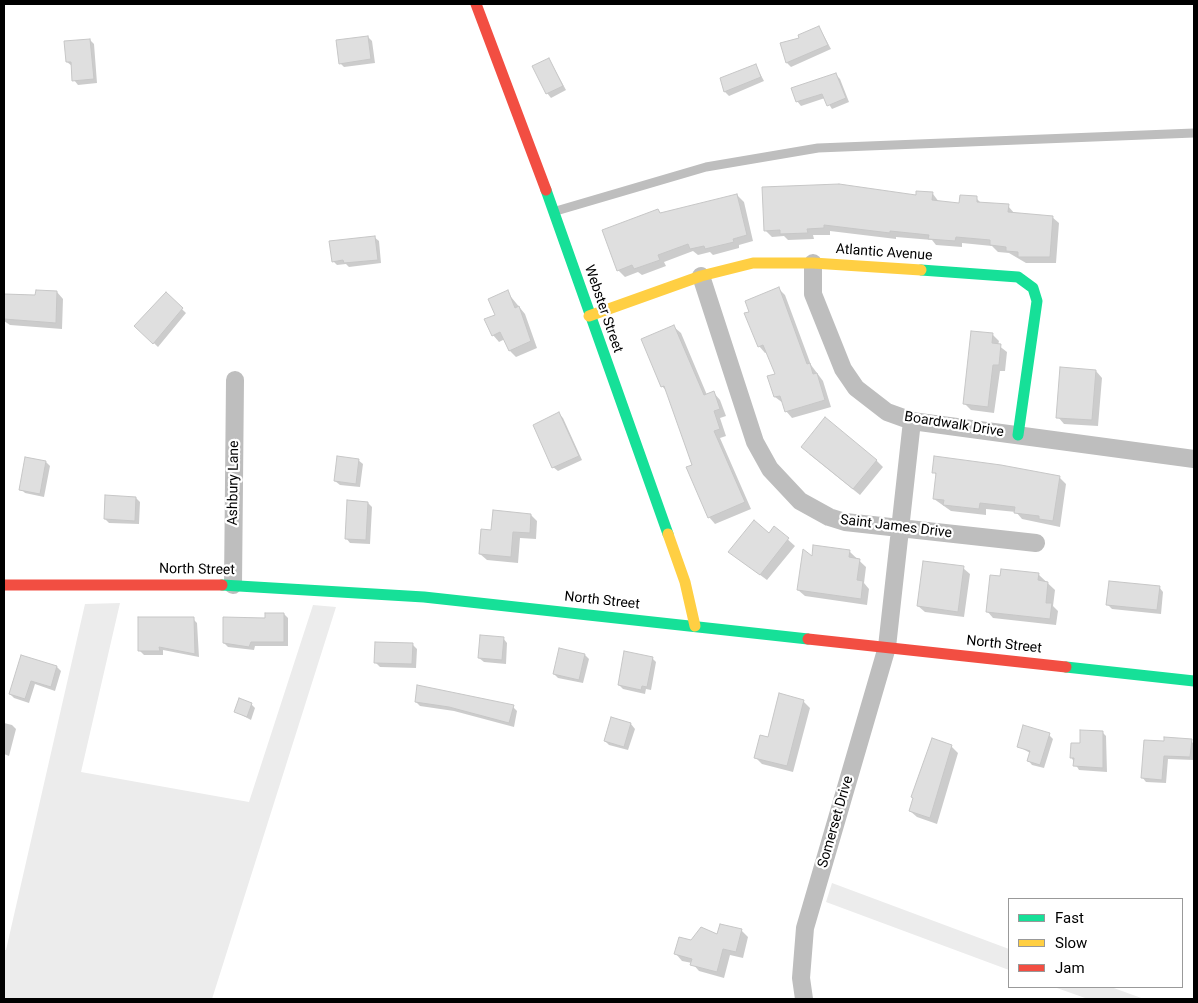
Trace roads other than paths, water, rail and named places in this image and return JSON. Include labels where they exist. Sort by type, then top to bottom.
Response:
[{"type":"street","name":"Webster Street","points":[[476,4],[554,211],[589,316],[684,582],[695,626]]},
{"type":"street","name":"Atlantic Avenue","points":[[589,316],[701,276],[753,263],[813,263],[1013,276],[1029,282],[1034,288],[1037,302],[1018,435]]},
{"type":"street","name":"Boardwalk Drive","points":[[813,263],[813,294],[843,369],[856,388],[887,412],[912,421],[1194,459]]},
{"type":"street","name":"Saint James Drive","points":[[701,276],[755,442],[770,469],[800,501],[829,517],[845,522],[1036,543]]},
{"type":"street","name":"Ashbury Lane","points":[[233,586],[236,380]]},
{"type":"street","name":"Somerset Drive","points":[[804,999],[801,978],[805,928],[887,647],[912,421]]},
{"type":"street","name":"North Street","points":[[4,585],[200,584],[424,597],[1194,681]]},
{"type":"lane","points":[[554,211],[706,167],[818,148],[1194,133]]}]
